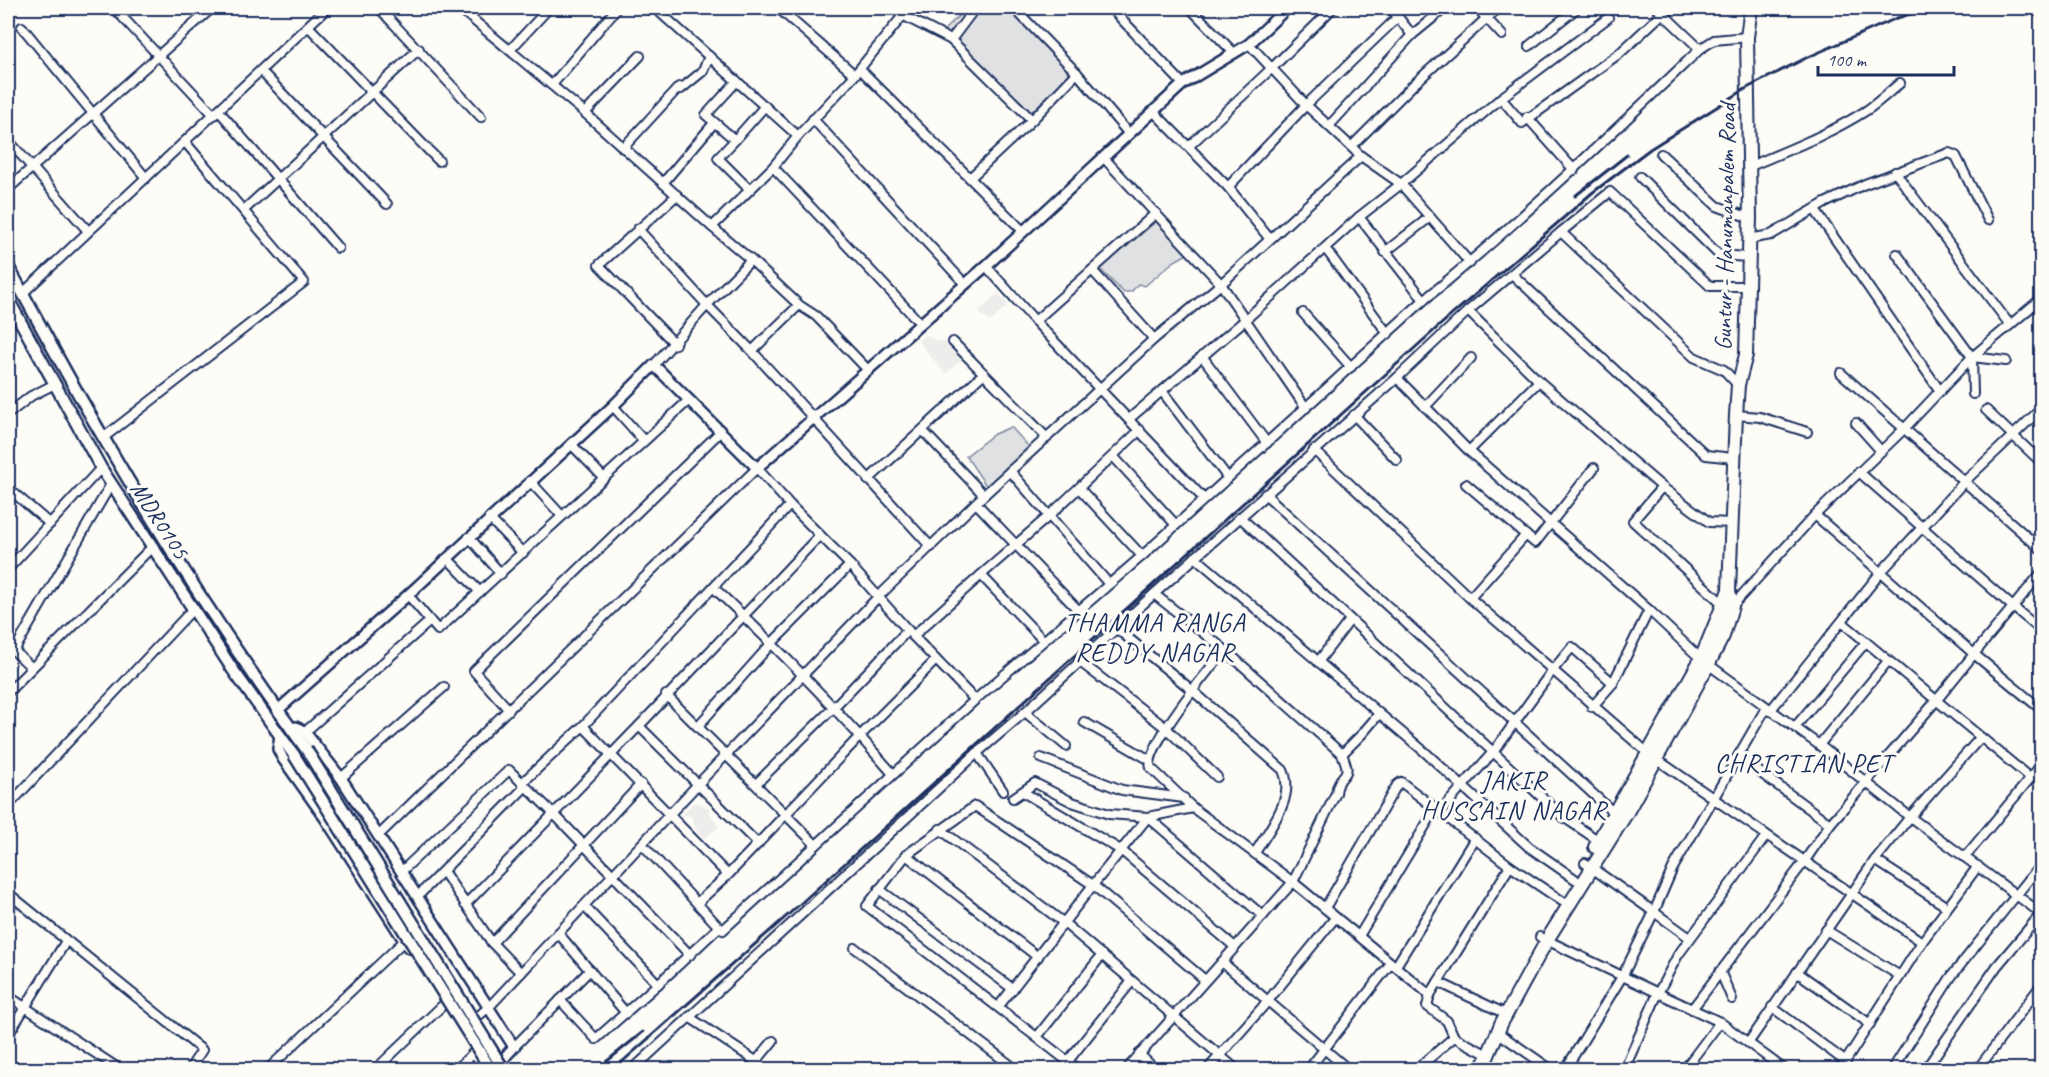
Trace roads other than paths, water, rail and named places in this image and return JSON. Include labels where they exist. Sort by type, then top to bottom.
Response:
[{"type":"main road","name":"Guntur - Hanumanpalem Road","points":[[1544,939],[1653,758],[1705,662],[1711,637],[1727,605],[1738,385],[1746,355],[1749,286],[1747,37],[1751,8]]},
{"type":"main road","name":"MDR0105","points":[[8,266],[104,438],[196,588],[306,749],[504,1070]]},
{"type":"main road","name":"MDR0105","points":[[8,299],[111,484],[249,694],[294,755],[492,1070]]},
{"type":"main road","name":"Guntur - Hanumanpalem Road","points":[[1482,1070],[1501,1021],[1562,901],[1575,879],[1588,865],[1615,814],[1653,758]]},
{"type":"street","points":[[114,8],[278,179],[338,248]]},
{"type":"street","points":[[8,189],[212,8]]},
{"type":"street","points":[[23,293],[327,8]]},
{"type":"street","points":[[379,8],[481,117]]},
{"type":"street","points":[[459,8],[585,113],[752,260],[799,305],[816,315],[868,370]]},
{"type":"street","points":[[470,16],[478,8]]},
{"type":"street","points":[[510,50],[549,8]]},
{"type":"street","points":[[552,85],[617,8]]},
{"type":"street","points":[[655,8],[798,136]]},
{"type":"street","points":[[778,8],[857,72],[1023,231]]},
{"type":"street","points":[[894,8],[902,15],[951,40],[1032,120]]},
{"type":"street","points":[[712,227],[773,166],[857,72],[909,8]]},
{"type":"street","points":[[951,40],[975,8]]},
{"type":"street","points":[[1014,8],[1077,74],[1129,134]]},
{"type":"street","points":[[1111,8],[1183,84]]},
{"type":"street","points":[[1190,8],[1234,53]]},
{"type":"street","points":[[1189,146],[1333,8]]},
{"type":"street","points":[[1391,8],[1412,35]]},
{"type":"street","points":[[1329,126],[1412,35],[1445,8]]},
{"type":"street","points":[[1477,8],[1502,35]]},
{"type":"street","points":[[1352,146],[1413,85],[1497,8]]},
{"type":"street","points":[[1529,46],[1577,8]]},
{"type":"street","points":[[2035,8],[2042,15]]},
{"type":"street","points":[[378,836],[756,468],[986,266],[1183,84],[1250,44],[1283,9]]},
{"type":"street","points":[[1501,98],[1522,123],[1527,117],[1620,53],[1660,10],[1700,49]]},
{"type":"street","points":[[1228,187],[1306,105],[1398,17]]},
{"type":"street","points":[[1129,419],[1245,320],[1359,217],[1501,98],[1608,18]]},
{"type":"street","points":[[308,26],[439,161]]},
{"type":"street","points":[[22,27],[146,177]]},
{"type":"street","points":[[642,844],[723,930],[975,700],[1142,556],[1424,300],[1470,263],[1574,170],[1700,49],[1714,40],[1747,37]]},
{"type":"street","points":[[1250,44],[1306,105],[1361,156],[1401,184],[1470,263]]},
{"type":"street","points":[[244,210],[419,49]]},
{"type":"street","points":[[585,113],[640,56]]},
{"type":"street","points":[[624,148],[680,88],[703,71],[709,56]]},
{"type":"street","points":[[261,71],[387,204]]},
{"type":"street","points":[[970,178],[1077,74]]},
{"type":"street","points":[[735,140],[706,115],[737,81]]},
{"type":"street","points":[[1748,167],[1811,140],[1855,117],[1870,108],[1900,83]]},
{"type":"street","points":[[749,189],[718,158],[765,106]]},
{"type":"street","points":[[1154,112],[1228,187],[1269,238]]},
{"type":"street","points":[[1527,117],[1574,170]]},
{"type":"street","points":[[813,119],[965,284]]},
{"type":"street","points":[[663,183],[714,123]]},
{"type":"street","points":[[8,140],[88,231]]},
{"type":"street","points":[[104,438],[304,282],[185,142]]},
{"type":"street","points":[[1661,154],[1717,207],[1750,218]]},
{"type":"street","points":[[1749,239],[1771,235],[1834,199],[1895,172],[1946,154],[1954,154],[1988,220]]},
{"type":"street","points":[[462,1030],[521,973],[879,596],[984,495],[1154,339],[1221,284],[1361,156]]},
{"type":"street","points":[[1104,158],[1221,284],[1306,408]]},
{"type":"street","points":[[773,166],[921,324]]},
{"type":"street","points":[[1895,172],[2010,325]]},
{"type":"street","points":[[1640,177],[1719,255],[1748,257]]},
{"type":"street","points":[[632,1070],[977,753],[1468,311],[1610,192],[1710,286],[1749,286]]},
{"type":"street","points":[[675,344],[599,265],[676,195]]},
{"type":"street","points":[[1815,210],[1940,390]]},
{"type":"street","points":[[1035,321],[1156,213]]},
{"type":"street","points":[[1359,217],[1424,300]]},
{"type":"street","points":[[1385,252],[1430,217]]},
{"type":"street","points":[[638,229],[930,547]]},
{"type":"street","points":[[1561,232],[1694,357],[1724,370],[1738,385]]},
{"type":"street","points":[[1325,248],[1388,333]]},
{"type":"street","points":[[1897,254],[1972,357],[1973,394]]},
{"type":"street","points":[[278,710],[408,595],[613,406],[675,344],[707,305],[752,260]]},
{"type":"street","points":[[986,266],[1099,390],[1204,499]]},
{"type":"street","points":[[1092,270],[1154,339]]},
{"type":"street","points":[[1513,275],[1706,455],[1733,458]]},
{"type":"street","points":[[1662,488],[1633,522],[1727,605],[1904,429],[1972,357],[2042,298]]},
{"type":"street","points":[[752,351],[799,305]]},
{"type":"street","points":[[1468,311],[1539,381],[1662,488],[1709,522],[1732,523]]},
{"type":"street","points":[[1303,313],[1351,367]]},
{"type":"street","points":[[953,342],[1047,438]]},
{"type":"street","points":[[1202,356],[1267,443]]},
{"type":"street","points":[[1972,357],[2006,361]]},
{"type":"street","points":[[1425,407],[1471,358]]},
{"type":"street","points":[[654,365],[850,565],[910,633],[975,700]]},
{"type":"street","points":[[1841,373],[2042,550]]},
{"type":"street","points":[[868,480],[983,374]]},
{"type":"street","points":[[1396,378],[1469,451],[1705,662],[1795,727],[1910,817],[2041,914],[1997,966],[1925,1070]]},
{"type":"street","points":[[1469,451],[1539,381]]},
{"type":"street","points":[[8,414],[31,396],[55,384]]},
{"type":"street","points":[[1162,391],[1228,478]]},
{"type":"street","points":[[408,595],[438,630],[689,400]]},
{"type":"street","points":[[613,406],[644,441]]},
{"type":"street","points":[[1565,1070],[1623,975],[1666,882],[1768,709],[1881,572],[1964,482],[2042,408]]},
{"type":"street","points":[[1986,410],[2040,460]]},
{"type":"street","points":[[1354,415],[1397,460]]},
{"type":"street","points":[[1736,415],[1760,417],[1807,432]]},
{"type":"street","points":[[1856,423],[1881,451]]},
{"type":"street","points":[[756,784],[910,633],[981,576],[1049,516],[1140,430]]},
{"type":"street","points":[[922,431],[984,495]]},
{"type":"street","points":[[510,710],[474,671],[720,432]]},
{"type":"street","points":[[571,444],[604,478]]},
{"type":"street","points":[[1314,450],[1470,597],[1653,758],[1922,942]]},
{"type":"street","points":[[1113,456],[1176,525]]},
{"type":"street","points":[[8,569],[101,468]]},
{"type":"street","points":[[1466,484],[1535,543],[1594,468]]},
{"type":"street","points":[[1010,471],[1109,584]]},
{"type":"street","points":[[1859,472],[2042,631]]},
{"type":"street","points":[[530,481],[562,516]]},
{"type":"street","points":[[31,667],[11,648],[111,484]]},
{"type":"street","points":[[8,488],[50,524]]},
{"type":"street","points":[[1079,488],[1142,556]]},
{"type":"street","points":[[1265,494],[1615,814]]},
{"type":"street","points":[[976,503],[1078,610]]},
{"type":"street","points":[[417,897],[523,785],[583,726],[790,505]]},
{"type":"street","points":[[1815,515],[1974,654],[2042,710]]},
{"type":"street","points":[[1240,517],[1562,816],[1599,841]]},
{"type":"street","points":[[489,518],[523,553]]},
{"type":"street","points":[[465,905],[639,726],[819,535]]},
{"type":"street","points":[[1470,597],[1526,535]]},
{"type":"street","points":[[469,537],[501,574]]},
{"type":"street","points":[[8,692],[153,546]]},
{"type":"street","points":[[1196,557],[1379,714],[1530,848],[1575,879]]},
{"type":"street","points":[[447,558],[480,592]]},
{"type":"street","points":[[698,726],[771,644],[850,565]]},
{"type":"street","points":[[1692,1009],[1804,862],[1830,824],[1936,701],[2042,572]]},
{"type":"street","points":[[981,576],[1043,640]]},
{"type":"street","points":[[713,587],[802,675],[893,774]]},
{"type":"street","points":[[1126,1070],[1293,882],[1336,793],[1337,783],[1346,775],[1348,769],[1342,754],[1225,650],[1154,594]]},
{"type":"street","points":[[8,806],[194,609]]},
{"type":"street","points":[[1592,706],[1613,683],[1649,610]]},
{"type":"street","points":[[1318,662],[1350,620]]},
{"type":"street","points":[[305,732],[430,621]]},
{"type":"street","points":[[1842,622],[2030,778]]},
{"type":"street","points":[[1116,628],[1193,690],[1283,770],[1287,780],[1286,797],[1255,854]]},
{"type":"street","points":[[1795,727],[1866,642]]},
{"type":"street","points":[[1359,936],[1436,812],[1494,751],[1572,647],[1613,683]]},
{"type":"street","points":[[1225,650],[1166,728],[1150,760],[1151,768],[1188,803],[1293,882],[1430,995]]},
{"type":"street","points":[[697,903],[728,875],[936,660]]},
{"type":"street","points":[[1819,745],[1888,660]]},
{"type":"street","points":[[1079,661],[1166,728],[1217,777]]},
{"type":"street","points":[[341,778],[444,687]]},
{"type":"street","points":[[666,695],[816,844]]},
{"type":"street","points":[[1025,712],[1066,746]]},
{"type":"street","points":[[1342,754],[1379,714]]},
{"type":"street","points":[[1084,722],[1150,760]]},
{"type":"street","points":[[583,726],[728,875]]},
{"type":"street","points":[[639,726],[758,844]]},
{"type":"street","points":[[291,729],[296,727],[305,732],[341,778],[514,1047]]},
{"type":"street","points":[[279,735],[278,748],[283,759],[325,818],[445,1003],[484,1070]]},
{"type":"street","points":[[1749,1042],[1875,860],[1980,738]]},
{"type":"street","points":[[977,753],[1003,791]]},
{"type":"street","points":[[1739,757],[1830,824]]},
{"type":"street","points":[[1041,758],[1122,790],[1188,803]]},
{"type":"street","points":[[1965,857],[2042,764]]},
{"type":"street","points":[[402,872],[509,770],[554,813],[690,955]]},
{"type":"street","points":[[1324,908],[1400,782],[1436,812],[1562,901]]},
{"type":"street","points":[[1013,798],[1035,783],[1072,802],[1108,814],[1148,817],[1188,803]]},
{"type":"street","points":[[492,943],[641,784]]},
{"type":"street","points":[[1023,792],[1122,851],[1235,947]]},
{"type":"street","points":[[1079,1070],[867,906],[906,855],[940,829],[975,806],[1093,885],[1205,980]]},
{"type":"street","points":[[999,1006],[1148,817]]},
{"type":"street","points":[[1148,817],[1263,916]]},
{"type":"street","points":[[940,829],[1064,923],[1237,1070]]},
{"type":"street","points":[[1623,1070],[1671,966],[1766,836]]},
{"type":"street","points":[[1308,1070],[1394,965],[1475,838]]},
{"type":"street","points":[[906,855],[1038,957]]},
{"type":"street","points":[[1875,860],[1947,907]]},
{"type":"street","points":[[1892,1070],[1952,977],[2015,894],[2042,863]]},
{"type":"street","points":[[1588,865],[1690,938]]},
{"type":"street","points":[[1488,1055],[1454,1036],[1447,1021],[1427,1006],[1430,995],[1510,866]]},
{"type":"street","points":[[1840,1070],[1922,942],[1978,866]]},
{"type":"street","points":[[443,872],[492,943],[521,973]]},
{"type":"street","points":[[879,889],[1013,989]]},
{"type":"street","points":[[8,893],[202,1050],[189,1070]]},
{"type":"street","points":[[584,906],[658,984]]},
{"type":"street","points":[[1207,1070],[1267,1002],[1335,918]]},
{"type":"street","points":[[560,1000],[596,1039],[719,927]]},
{"type":"street","points":[[1826,930],[1900,976]]},
{"type":"street","points":[[558,933],[626,1013]]},
{"type":"street","points":[[1544,939],[1720,1022],[1781,1068]]},
{"type":"street","points":[[8,1035],[66,940]]},
{"type":"street","points":[[267,1070],[404,941]]},
{"type":"street","points":[[855,948],[1017,1070]]},
{"type":"street","points":[[1037,1037],[1101,955]]},
{"type":"street","points":[[1222,962],[1349,1070]]},
{"type":"street","points":[[492,1070],[590,970]]},
{"type":"street","points":[[1720,971],[1732,999]]},
{"type":"street","points":[[1797,972],[1870,1024]]},
{"type":"street","points":[[1068,1061],[1132,981]]},
{"type":"street","points":[[1438,982],[1501,1021],[1552,1070]]},
{"type":"street","points":[[1977,1070],[2042,984]]},
{"type":"street","points":[[8,996],[121,1070]]},
{"type":"street","points":[[375,1070],[445,1003]]},
{"type":"street","points":[[1772,1007],[1846,1062]]},
{"type":"street","points":[[689,1017],[756,1061]]},
{"type":"street","points":[[1684,1070],[1720,1022]]},
{"type":"street","points":[[1416,1070],[1454,1036]]},
{"type":"street","points":[[749,1070],[773,1041]]},
{"type":"street","points":[[456,1070],[474,1052]]},
{"type":"street","points":[[1139,1054],[1156,1070]]},
{"type":"street","points":[[1423,1063],[1432,1070]]},
{"type":"railway","points":[[613,1070],[789,914],[1439,326],[1592,193],[1650,149],[1747,88],[1806,58],[1897,18],[1930,8]]},
{"type":"railway","points":[[1575,196],[1627,155]]},
{"type":"railway","points":[[596,1070],[643,1032]]},
{"type":"district","name":"THAMMA RANGA REDDY NAGAR","points":[[1155,637]]},
{"type":"district","name":"CHRISTIAN PET","points":[[1804,763]]},
{"type":"district","name":"JAKIR HUSSAIN NAGAR","points":[[1514,795]]}]
